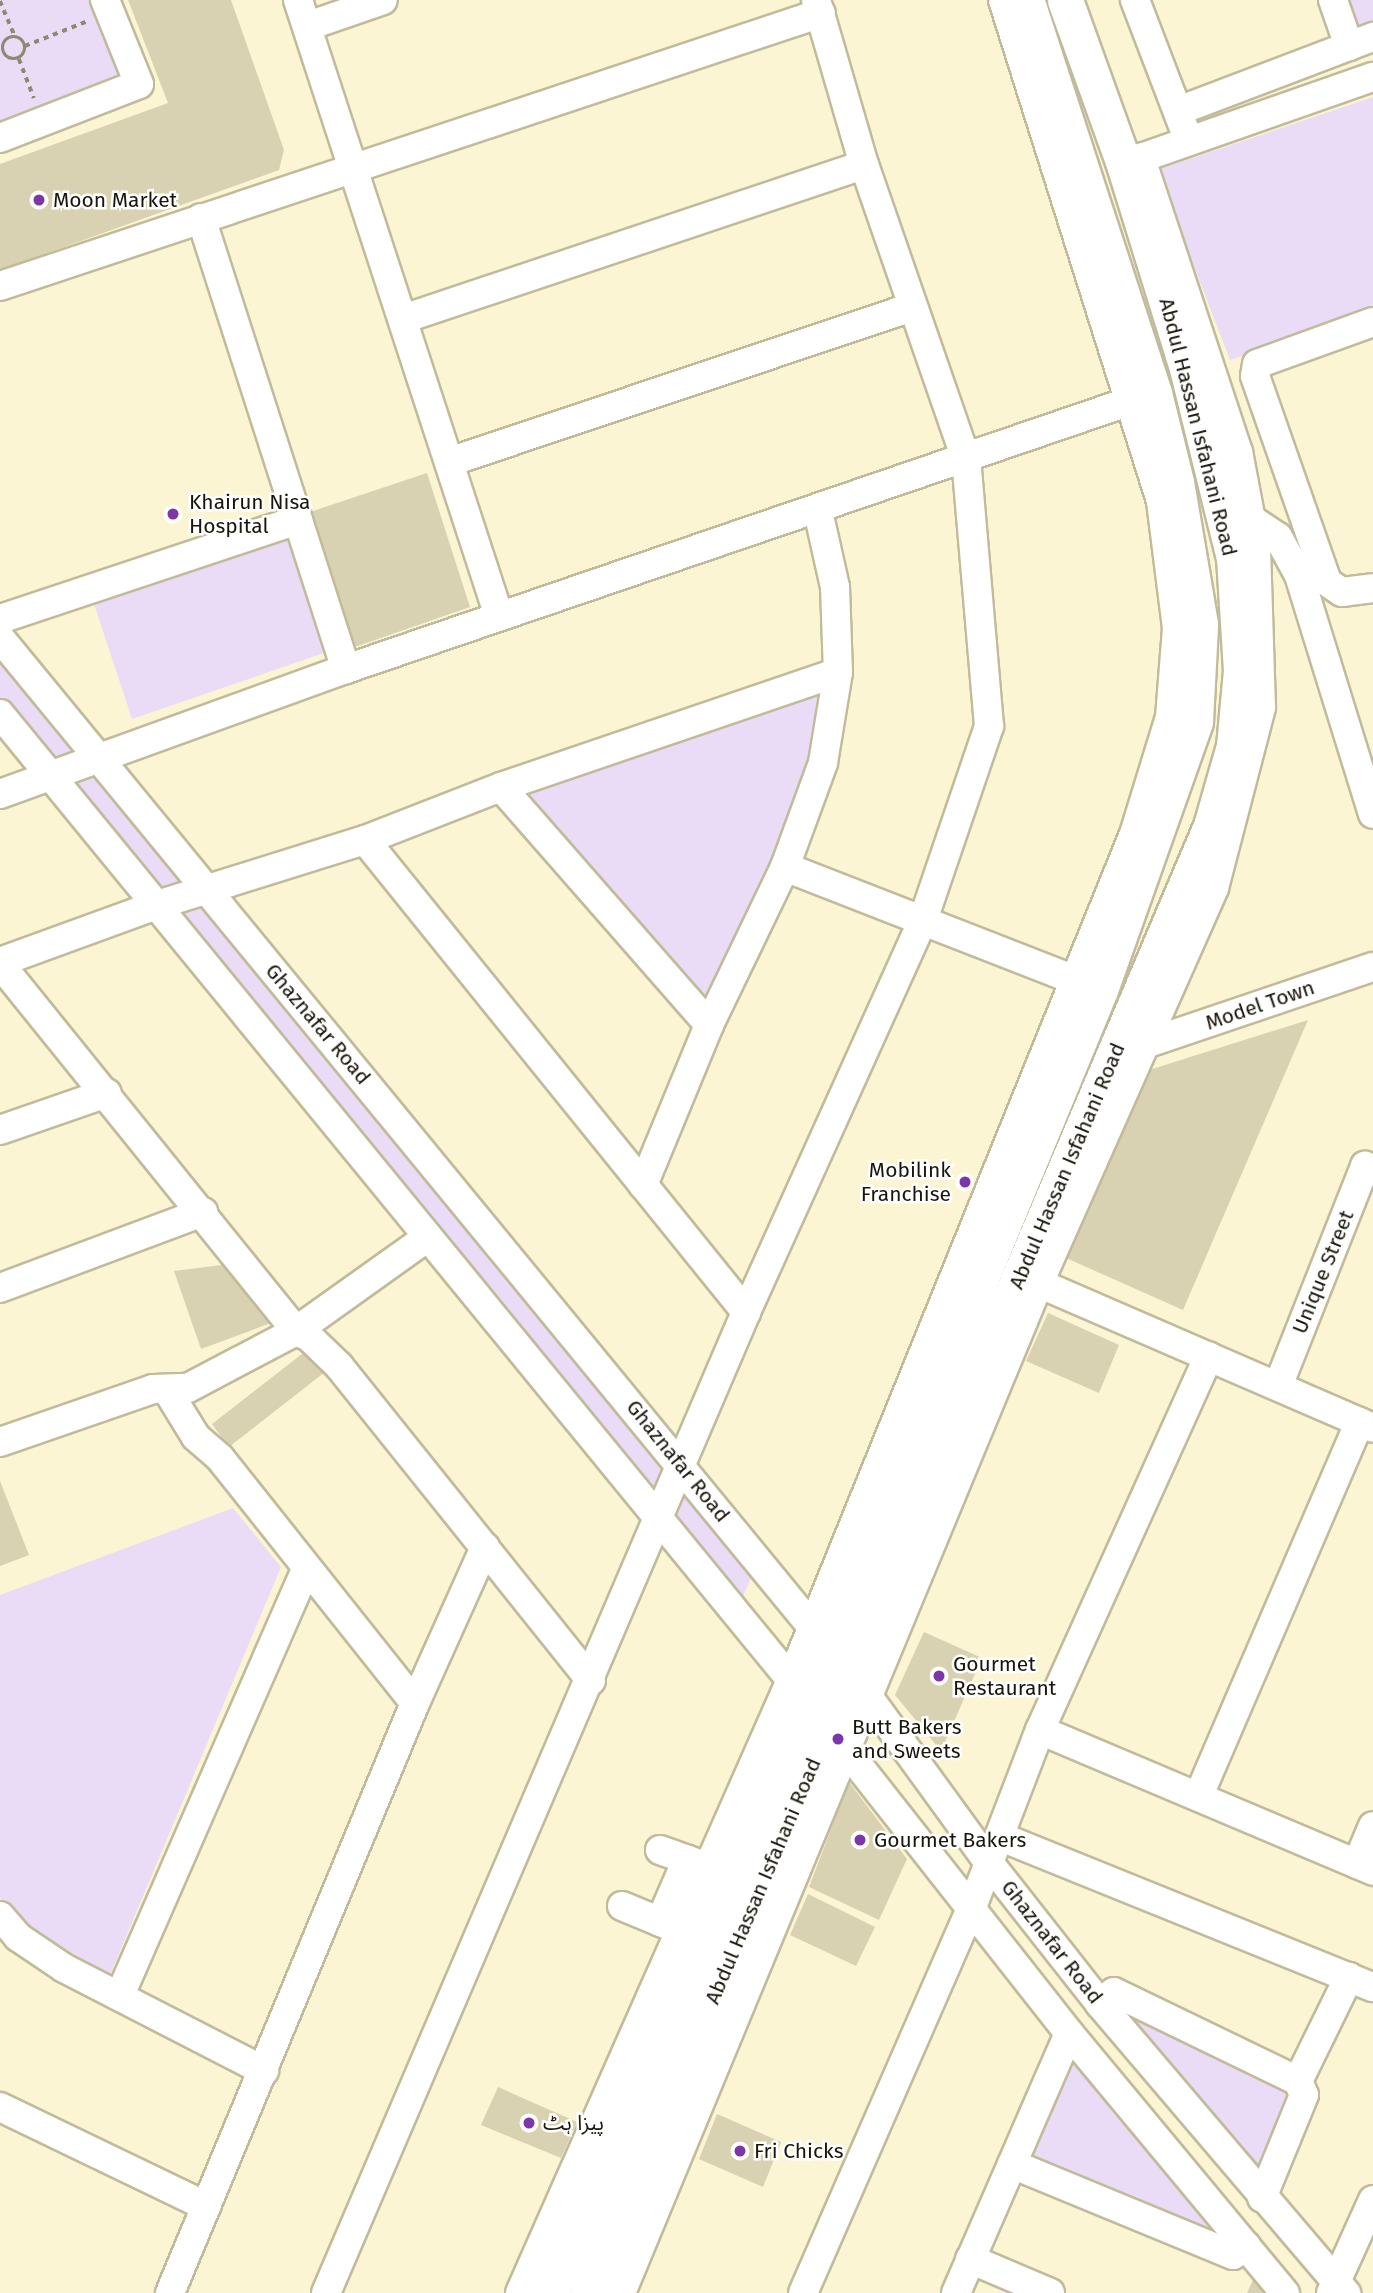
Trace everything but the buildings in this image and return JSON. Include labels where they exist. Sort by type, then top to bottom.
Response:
[{"type":"main road","name":"Abdul Hassan Isfahani Road","points":[[551,2293],[681,1931],[709,1867],[799,1690],[1195,721],[1200,624],[1176,482],[1143,396],[1026,0]]},
{"type":"main road","name":"Abdul Hassan Isfahani Road","points":[[588,2293],[837,1738],[1029,1279],[1210,827],[1234,746],[1241,671],[1234,558],[1132,161],[1065,0]]},
{"type":"street","points":[[383,0],[303,13],[499,617]]},
{"type":"street","points":[[0,794],[346,669],[818,511],[1143,396],[1003,0]]},
{"type":"street","points":[[1135,0],[1189,140]]},
{"type":"street","points":[[1178,111],[1361,42],[1333,0]]},
{"type":"street","points":[[0,286],[818,7],[864,165],[966,459],[989,726],[923,920],[747,1312],[683,1467],[326,2293]]},
{"type":"street","points":[[0,138],[139,84],[102,8]]},
{"type":"street","points":[[1199,1795],[1367,1425],[1029,1279],[1148,1043],[1214,888],[1261,707],[1256,547],[1238,452],[1132,161],[1373,77]]},
{"type":"street","points":[[403,319],[864,165]]},
{"type":"street","points":[[201,218],[346,669]]},
{"type":"street","points":[[449,462],[913,307]]},
{"type":"street","points":[[1373,322],[1257,365],[1255,376],[1327,582],[1342,592],[1373,588]]},
{"type":"street","points":[[643,1185],[709,1025],[785,867],[823,763],[838,672],[835,587],[818,511]]},
{"type":"street","points":[[1251,519],[1278,537],[1299,575],[1373,814]]},
{"type":"street","points":[[0,619],[298,520]]},
{"type":"street","points":[[1278,537],[1306,520]]},
{"type":"street","name":"Ghaznafar Road","points":[[0,638],[821,1637],[859,1684],[990,1864],[1100,2004],[1338,2289]]},
{"type":"street","points":[[591,1680],[339,1366],[296,1331],[203,1212],[0,963],[157,905],[365,840],[501,786],[838,672]]},
{"type":"street","name":"Ghaznafar Road","points":[[0,714],[799,1690],[1069,2033],[1285,2293]]},
{"type":"street","points":[[501,786],[709,1025]]},
{"type":"street","points":[[365,840],[747,1312]]},
{"type":"street","points":[[785,867],[1087,985]]},
{"type":"street","name":"Model Town","points":[[1148,1043],[1373,967]]},
{"type":"street","points":[[0,1130],[107,1093]]},
{"type":"street","name":"Unique Street","points":[[1278,1386],[1365,1166],[1373,1169]]},
{"type":"street","points":[[0,1288],[203,1212]]},
{"type":"street","points":[[0,1442],[153,1390],[188,1388],[296,1331],[428,1237]]},
{"type":"street","points":[[803,2293],[972,1907],[1040,1730],[1209,1356]]},
{"type":"street","points":[[167,1390],[196,1437],[220,1458],[415,1703]]},
{"type":"street","points":[[170,2293],[415,1703],[485,1547]]},
{"type":"street","points":[[120,1995],[306,1569]]},
{"type":"street","points":[[1040,1730],[1365,1867],[1373,1826]]},
{"type":"street","points":[[621,2293],[837,1738]]},
{"type":"street","points":[[1001,1837],[1361,1982],[1298,2081]]},
{"type":"street","points":[[520,2293],[709,1867],[660,1850]]},
{"type":"street","points":[[622,1906],[681,1931]]},
{"type":"street","points":[[0,1916],[18,1937],[64,1968],[264,2071]]},
{"type":"street","points":[[1100,2004],[1114,1992],[1298,2081],[1304,2095],[1262,2199]]},
{"type":"street","points":[[956,2293],[1069,2033]]},
{"type":"street","points":[[0,2107],[206,2206]]},
{"type":"street","points":[[1012,2164],[1233,2255],[1246,2246]]},
{"type":"street","points":[[1338,2289],[1373,2200]]},
{"type":"street","points":[[971,2259],[1050,2293]]},
{"type":"path","points":[[0,1],[15,37],[25,46]]},
{"type":"path","points":[[35,103],[19,59],[25,46],[102,8]]},
{"type":"path","points":[[15,37],[5,42],[2,53],[19,59]]},
{"type":"shaded area","points":[[0,0],[93,0],[126,81],[0,128]]},
{"type":"shaded area","points":[[1333,0],[1373,0],[1373,37],[1349,46]]},
{"type":"shaded area","points":[[1373,97],[1373,313],[1230,360],[1157,170]]},
{"type":"shaded area","points":[[287,534],[327,652],[132,719],[92,598]]},
{"type":"shaded area","points":[[0,644],[759,1561],[735,1613],[0,712]]},
{"type":"shaded area","points":[[838,672],[823,763],[709,1025],[501,787]]},
{"type":"shaded area","points":[[233,1508],[281,1567],[110,1975],[22,1924],[0,1898],[0,1595]]},
{"type":"shaded area","points":[[1114,1996],[1299,2092],[1266,2177]]},
{"type":"shaded area","points":[[1074,2055],[1218,2223],[1222,2244],[1022,2164]]},
{"type":"place","name":"Moon Market","points":[[39,200]]},
{"type":"place","name":"Khairun Nisa Hospital","points":[[173,514]]},
{"type":"place","name":"Mobilink Franchise","points":[[965,1182]]},
{"type":"place","name":"Gourmet Restaurant","points":[[939,1676]]},
{"type":"place","name":"Butt Bakers and Sweets","points":[[838,1739]]},
{"type":"place","name":"Gourmet Bakers","points":[[860,1840]]},
{"type":"place","name":"پیزا ہٹ","points":[[529,2123]]},
{"type":"place","name":"Fri Chicks","points":[[740,2151]]}]
